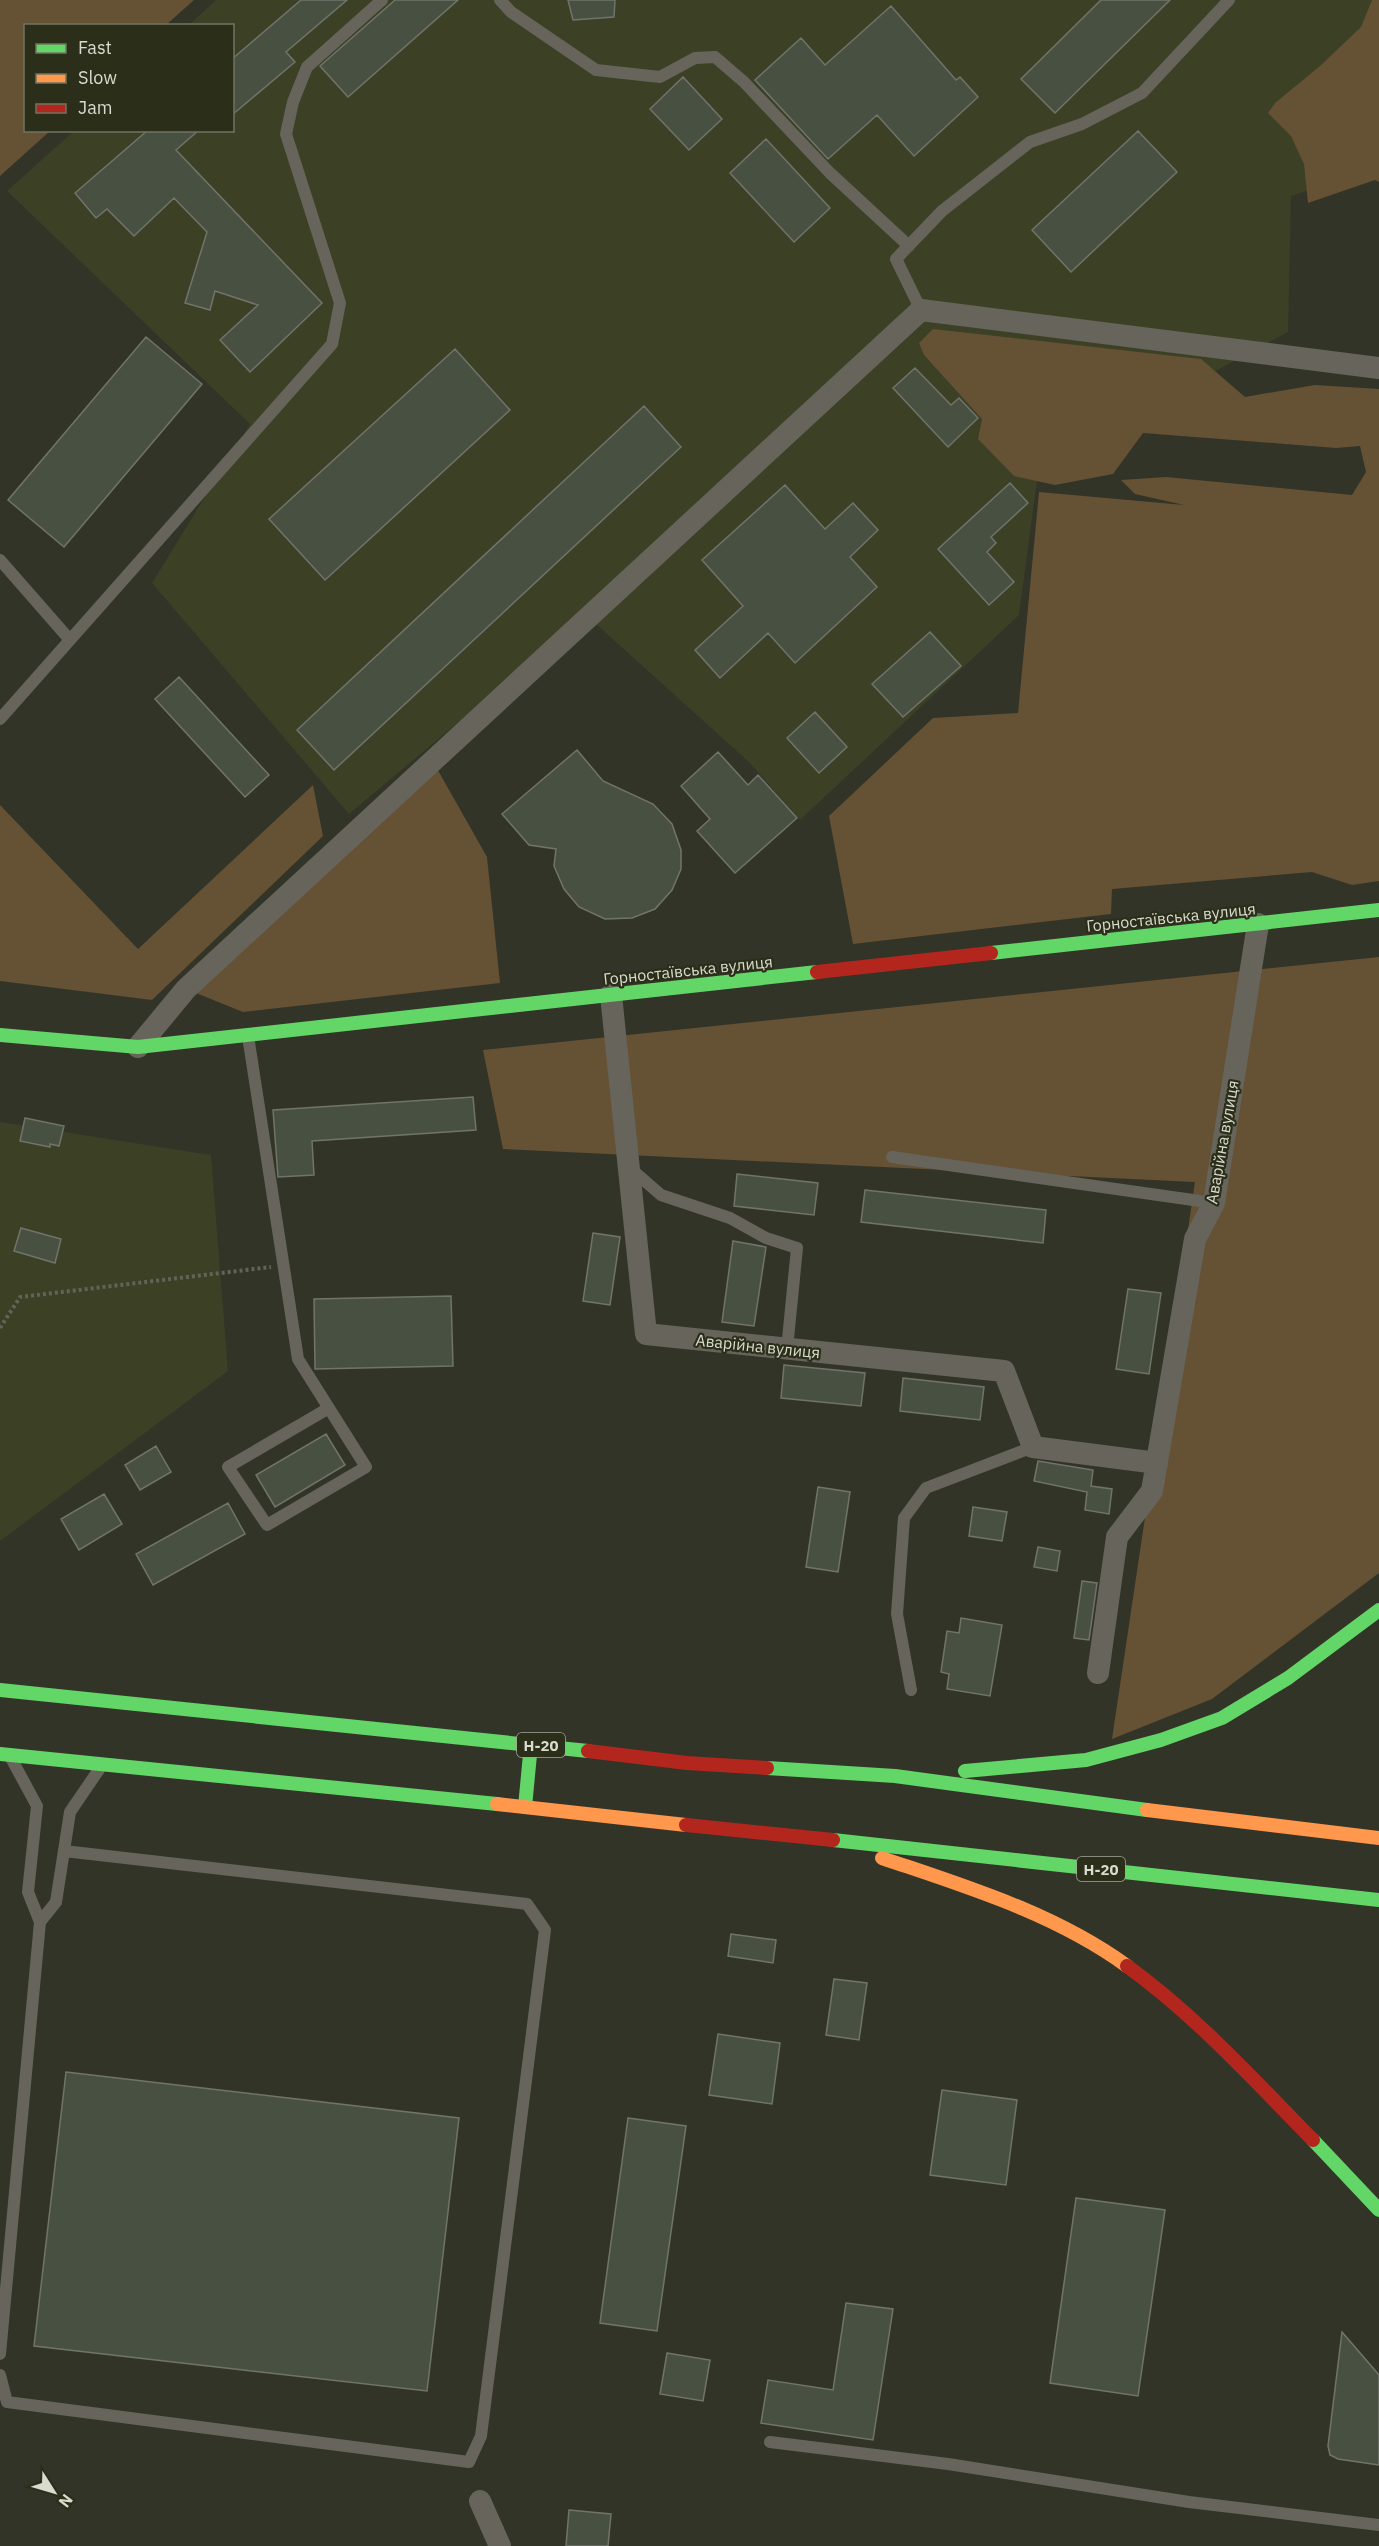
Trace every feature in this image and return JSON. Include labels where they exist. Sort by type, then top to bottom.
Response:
[{"type":"main road","name":"Горностаївська вулиця","points":[[0,1035],[138,1047],[1379,910]]},
{"type":"main road","points":[[895,1776],[1086,1760],[1161,1740],[1222,1718],[1288,1678],[1379,1610]]},
{"type":"main road","name":"Н-20","points":[[0,1690],[687,1762],[895,1776],[1276,1827],[1379,1838]]},
{"type":"main road","points":[[525,1807],[531,1744]]},
{"type":"main road","name":"Н-20","points":[[5,1754],[525,1807],[1379,1900]]},
{"type":"main road","points":[[824,1839],[968,1888],[1035,1914],[1092,1944],[1139,1975],[1202,2026],[1379,2210]]},
{"type":"street","points":[[138,1047],[194,981],[921,310],[1379,368]]},
{"type":"street","name":"Аварійна вулиця","points":[[1098,1673],[1118,1537],[1152,1491],[1195,1239],[1214,1203],[1258,924]]},
{"type":"street","name":"Аварійна вулиця","points":[[611,995],[646,1334],[1004,1371],[1033,1447]]},
{"type":"street","points":[[1033,1447],[1157,1463]]},
{"type":"street","points":[[480,2501],[500,2546]]},
{"type":"lane","points":[[0,719],[332,344],[340,303],[286,134],[293,102],[307,67],[382,0]]},
{"type":"lane","points":[[500,0],[511,12],[596,70],[660,77],[694,58],[715,57],[744,82],[830,173],[909,246]]},
{"type":"lane","points":[[921,310],[896,259],[942,211],[1030,142],[1082,124],[1142,93],[1229,0]]},
{"type":"lane","points":[[0,560],[70,640]]},
{"type":"lane","points":[[248,1035],[298,1359],[329,1408],[366,1467],[267,1525],[228,1467],[329,1408]]},
{"type":"lane","points":[[892,1157],[1214,1203]]},
{"type":"lane","points":[[629,1167],[661,1195],[730,1218],[766,1238],[796,1248],[787,1349]]},
{"type":"lane","points":[[911,1690],[897,1614],[903,1518],[926,1488],[1033,1447]]},
{"type":"lane","points":[[0,2354],[40,1922],[28,1892],[38,1806],[5,1754]]},
{"type":"lane","points":[[40,1922],[56,1902],[70,1812],[103,1764]]},
{"type":"lane","points":[[0,2375],[7,2402],[469,2462],[481,2436],[545,1930],[528,1904],[64,1851]]},
{"type":"lane","points":[[770,2442],[948,2464],[1189,2502],[1379,2525]]},
{"type":"path","points":[[0,1328],[21,1297],[283,1266]]},
{"type":"shaded area","points":[[0,0],[194,0],[167,24],[24,24],[24,132],[49,132],[0,176]]},
{"type":"shaded area","points":[[216,0],[1379,0],[1379,167],[1291,196],[1288,332],[1039,466],[1019,615],[800,820],[750,763],[586,615],[349,814],[152,583],[250,424],[7,191],[73,132],[234,132],[234,24],[190,24]]},
{"type":"shaded area","points":[[1372,0],[1379,0],[1379,182],[1375,180],[1308,203],[1304,164],[1291,136],[1268,113],[1275,103],[1320,66],[1361,27]]},
{"type":"shaded area","points":[[933,329],[1201,359],[1245,397],[1315,385],[1379,389],[1379,881],[1352,885],[1312,872],[1112,889],[1111,914],[853,944],[829,816],[933,718],[1018,713],[1039,492],[1184,505],[1135,494],[1121,480],[1166,477],[1352,495],[1366,472],[1360,446],[1336,448],[1143,433],[1113,474],[1055,485],[1014,476],[978,439],[982,419],[924,355],[919,343]]},
{"type":"shaded area","points":[[431,758],[487,857],[500,983],[243,1012],[186,989]]},
{"type":"shaded area","points":[[313,785],[323,836],[152,1000],[0,981],[0,805],[138,949]]},
{"type":"shaded area","points":[[1379,957],[1379,1573],[1212,1699],[1112,1739],[1195,1182],[503,1149],[483,1050]]},
{"type":"shaded area","points":[[0,1122],[211,1155],[228,1371],[0,1541]]},
{"type":"building","points":[[301,0],[347,0],[286,52],[295,62],[234,113],[234,57]]},
{"type":"building","points":[[395,0],[458,0],[348,97],[320,66]]},
{"type":"building","points":[[568,0],[615,0],[614,17],[573,20]]},
{"type":"building","points":[[1101,0],[1170,0],[1055,113],[1021,79]]},
{"type":"building","points":[[891,6],[956,80],[960,77],[978,97],[914,156],[877,115],[828,159],[755,80],[801,38],[825,65]]},
{"type":"building","points":[[683,77],[722,119],[689,150],[650,109]]},
{"type":"building","points":[[1138,131],[1177,172],[1071,272],[1032,230]]},
{"type":"building","points":[[146,132],[197,132],[176,150],[322,303],[250,372],[220,340],[258,305],[215,291],[210,310],[185,303],[207,232],[174,198],[134,236],[107,209],[96,218],[75,193]]},
{"type":"building","points":[[766,139],[830,208],[794,242],[730,173]]},
{"type":"building","points":[[146,337],[202,384],[64,547],[8,500]]},
{"type":"building","points":[[455,349],[510,410],[325,580],[269,519]]},
{"type":"building","points":[[915,368],[951,405],[959,398],[978,418],[948,447],[893,388]]},
{"type":"building","points":[[644,406],[681,447],[334,770],[297,730]]},
{"type":"building","points":[[1010,483],[1028,503],[991,537],[996,543],[987,552],[1014,582],[989,605],[938,549]]},
{"type":"building","points":[[785,485],[825,529],[853,503],[878,530],[850,557],[877,587],[795,663],[768,633],[720,678],[695,650],[743,606],[702,560]]},
{"type":"building","points":[[930,632],[961,666],[903,717],[872,684]]},
{"type":"building","points":[[179,677],[269,775],[245,797],[155,699]]},
{"type":"building","points":[[815,712],[847,747],[819,773],[787,738]]},
{"type":"building","points":[[577,750],[603,781],[653,804],[672,824],[681,850],[681,869],[672,890],[655,909],[632,918],[605,919],[579,907],[564,889],[554,866],[556,849],[529,845],[502,814]]},
{"type":"building","points":[[718,752],[748,785],[758,775],[797,818],[735,873],[697,831],[710,819],[681,786]]},
{"type":"building","points":[[473,1097],[476,1130],[312,1141],[314,1175],[278,1177],[273,1110]]},
{"type":"building","points":[[25,1118],[64,1126],[59,1146],[50,1144],[50,1147],[20,1141]]},
{"type":"building","points":[[737,1174],[818,1183],[814,1215],[734,1206]]},
{"type":"building","points":[[865,1190],[1046,1210],[1043,1243],[861,1222]]},
{"type":"building","points":[[21,1228],[61,1239],[55,1263],[14,1251]]},
{"type":"building","points":[[593,1233],[620,1237],[610,1305],[583,1301]]},
{"type":"building","points":[[733,1241],[766,1247],[754,1326],[722,1322]]},
{"type":"building","points":[[1128,1289],[1161,1293],[1149,1374],[1116,1369]]},
{"type":"building","points":[[451,1296],[453,1366],[315,1369],[314,1299]]},
{"type":"building","points":[[784,1365],[865,1373],[861,1406],[781,1398]]},
{"type":"building","points":[[903,1378],[984,1387],[980,1420],[900,1411]]},
{"type":"building","points":[[326,1434],[345,1465],[275,1507],[256,1475]]},
{"type":"building","points":[[156,1446],[171,1472],[140,1490],[125,1465]]},
{"type":"building","points":[[1038,1461],[1093,1470],[1091,1486],[1112,1489],[1109,1514],[1085,1510],[1087,1492],[1034,1481]]},
{"type":"building","points":[[818,1487],[850,1492],[838,1572],[806,1567]]},
{"type":"building","points":[[104,1494],[122,1524],[79,1550],[61,1519]]},
{"type":"building","points":[[228,1503],[245,1534],[153,1585],[136,1554]]},
{"type":"building","points":[[973,1507],[1007,1512],[1002,1541],[969,1536]]},
{"type":"building","points":[[1038,1547],[1060,1551],[1057,1571],[1034,1567]]},
{"type":"building","points":[[1082,1581],[1097,1583],[1089,1640],[1074,1638]]},
{"type":"building","points":[[961,1618],[1002,1625],[990,1696],[947,1689],[949,1674],[941,1672],[947,1631],[959,1633]]},
{"type":"building","points":[[731,1934],[776,1940],[773,1963],[728,1956]]},
{"type":"building","points":[[834,1979],[867,1983],[859,2040],[826,2035]]},
{"type":"building","points":[[718,2034],[780,2043],[772,2104],[709,2095]]},
{"type":"building","points":[[66,2072],[459,2118],[427,2391],[34,2346]]},
{"type":"building","points":[[942,2090],[1017,2100],[1006,2185],[930,2175]]},
{"type":"building","points":[[628,2118],[686,2126],[657,2331],[600,2323]]},
{"type":"building","points":[[1076,2198],[1165,2210],[1138,2396],[1050,2383]]},
{"type":"building","points":[[846,2303],[893,2309],[873,2440],[761,2423],[768,2380],[833,2390]]},
{"type":"building","points":[[1342,2332],[1379,2375],[1379,2465],[1338,2459],[1330,2455],[1328,2446]]},
{"type":"building","points":[[667,2353],[710,2360],[703,2401],[660,2394]]},
{"type":"building","points":[[569,2510],[611,2514],[608,2546],[566,2546]]},
{"type":"traffic: fast","points":[[991,953],[1379,910]]},
{"type":"traffic: fast","points":[[0,1035],[138,1047],[817,972]]},
{"type":"traffic: fast","points":[[965,1771],[1086,1760],[1161,1740],[1222,1718],[1288,1678],[1379,1610]]},
{"type":"traffic: fast","points":[[0,1690],[588,1751]]},
{"type":"traffic: fast","points":[[525,1807],[531,1744]]},
{"type":"traffic: fast","points":[[0,1754],[497,1804]]},
{"type":"traffic: fast","points":[[767,1768],[895,1776],[1147,1810]]},
{"type":"traffic: fast","points":[[833,1840],[1379,1900]]},
{"type":"traffic: fast","points":[[1313,2140],[1379,2210]]},
{"type":"traffic: slow","points":[[497,1804],[686,1825]]},
{"type":"traffic: slow","points":[[1147,1810],[1379,1838]]},
{"type":"traffic: slow","points":[[882,1858],[978,1891],[1040,1916],[1099,1947],[1127,1966]]},
{"type":"traffic: jam","points":[[817,972],[991,953]]},
{"type":"traffic: jam","points":[[588,1751],[687,1763],[767,1768]]},
{"type":"traffic: jam","points":[[686,1825],[833,1840]]},
{"type":"traffic: jam","points":[[1127,1966],[1200,2027],[1313,2140]]}]
